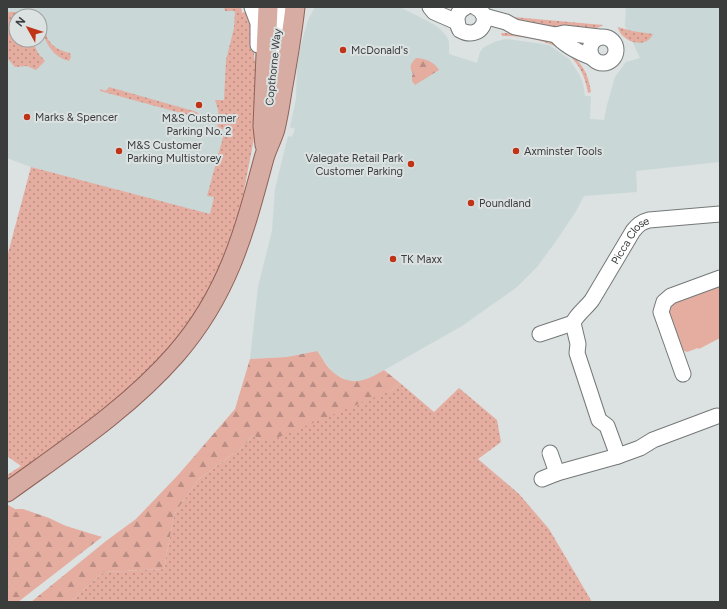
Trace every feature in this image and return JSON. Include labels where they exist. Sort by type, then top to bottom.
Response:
[{"type":"main road","points":[[266,152],[263,126],[268,7]]},
{"type":"main road","points":[[7,492],[95,428],[123,405],[176,355],[208,312],[238,248],[250,214],[266,152],[275,130],[293,28],[295,7]]},
{"type":"street","points":[[252,7],[258,23],[257,55],[264,81]]},
{"type":"street","name":"Copthorne Way","points":[[263,126],[270,107],[276,60],[279,7]]},
{"type":"street","name":"Copthorne Way","points":[[293,28],[305,7]]},
{"type":"street","points":[[430,7],[434,12],[461,14]]},
{"type":"street","points":[[445,7],[461,14]]},
{"type":"street","points":[[461,14],[460,30],[469,34],[474,33],[480,17],[506,22],[515,27],[556,35],[564,33],[607,37],[614,42],[616,47],[616,55],[610,62],[603,64],[594,61],[591,57],[589,52],[590,48],[594,40],[599,37]]},
{"type":"street","points":[[556,35],[567,45],[591,57]]},
{"type":"street","name":"Picca Close","points":[[573,323],[592,300],[632,231],[638,224],[649,220],[720,214]]},
{"type":"street","points":[[683,374],[661,312],[664,302],[671,296],[720,278]]},
{"type":"street","points":[[540,334],[573,323],[578,344],[577,353],[599,420],[607,426],[618,456]]},
{"type":"street","points":[[542,479],[640,448],[653,440],[716,414]]},
{"type":"street","points":[[550,453],[557,473]]},
{"type":"shaded area","points":[[7,7],[238,7],[227,219],[31,167],[7,158]]},
{"type":"shaded area","points":[[315,7],[400,7],[435,25],[441,30],[449,42],[449,54],[477,63],[480,52],[484,47],[497,41],[506,39],[549,45],[569,59],[579,74],[583,83],[585,96],[591,96],[590,119],[604,120],[615,77],[626,62],[640,58],[625,26],[626,7],[720,7],[720,162],[636,171],[637,192],[584,196],[575,213],[554,244],[537,267],[517,287],[462,326],[372,377],[360,382],[349,381],[333,373],[317,351],[287,357],[250,359],[258,287],[272,231],[275,189],[288,136],[292,137],[295,129],[290,127],[296,99],[297,66],[300,48],[308,20]]},
{"type":"green space","points":[[224,7],[241,7],[242,13],[250,9],[255,30],[254,56],[259,86],[255,133],[242,201],[226,257],[204,298],[176,340],[149,370],[120,396],[7,484],[7,475],[21,466],[7,456],[7,257],[31,167],[210,214],[214,197],[207,196],[225,130],[217,128],[219,114],[215,100],[224,100],[226,60],[234,28],[235,11],[225,11]]},
{"type":"green space","points":[[8,12],[8,48],[36,48],[45,61],[36,70],[27,66],[15,67],[7,58]]},
{"type":"green space","points":[[513,17],[603,25],[586,30],[561,29],[516,22]]},
{"type":"green space","points":[[618,27],[653,34],[650,39],[645,42],[634,42],[624,37],[620,33]]},
{"type":"green space","points":[[501,33],[526,35],[551,40],[573,56],[582,66],[588,77],[591,92],[588,93],[582,71],[570,56],[562,50],[543,42],[513,36],[502,36]]},
{"type":"green space","points":[[48,38],[50,43],[59,49],[70,53],[71,57],[69,61],[63,59],[52,51],[48,45]]},
{"type":"green space","points":[[416,58],[429,61],[439,70],[415,85],[412,81],[413,74],[411,64]]},
{"type":"green space","points":[[109,87],[197,112],[199,115],[197,121],[193,120],[194,118],[192,116],[100,91],[100,89],[106,91]]},
{"type":"green space","points":[[720,285],[720,338],[699,349],[698,348],[687,352],[682,350],[667,307],[668,305]]},
{"type":"green space","points":[[317,351],[331,371],[347,380],[359,381],[384,370],[400,383],[392,390],[272,440],[261,440],[253,435],[244,446],[199,479],[179,507],[174,515],[164,569],[104,572],[70,602],[31,602],[106,541],[136,519],[179,474],[235,409],[250,359],[287,357]]},
{"type":"green space","points":[[400,383],[434,412],[459,388],[497,420],[501,442],[478,459],[519,494],[549,529],[592,602],[70,602],[104,572],[164,569],[174,515],[179,507],[199,479],[244,446],[253,435],[261,440],[392,390]]},
{"type":"green space","points":[[8,505],[15,509],[23,509],[66,526],[102,537],[18,602],[7,602]]},
{"type":"place","name":"McDonald's","points":[[343,50]]},
{"type":"place","name":"M&S Customer Parking No. 2","points":[[199,105]]},
{"type":"place","name":"Marks & Spencer","points":[[27,117]]},
{"type":"place","name":"M&S Customer Parking Multistorey","points":[[119,151]]},
{"type":"place","name":"Axminster Tools","points":[[516,151]]},
{"type":"place","name":"Valegate Retail Park Customer Parking","points":[[411,164]]},
{"type":"place","name":"Poundland","points":[[471,203]]},
{"type":"place","name":"TK Maxx","points":[[393,259]]}]
